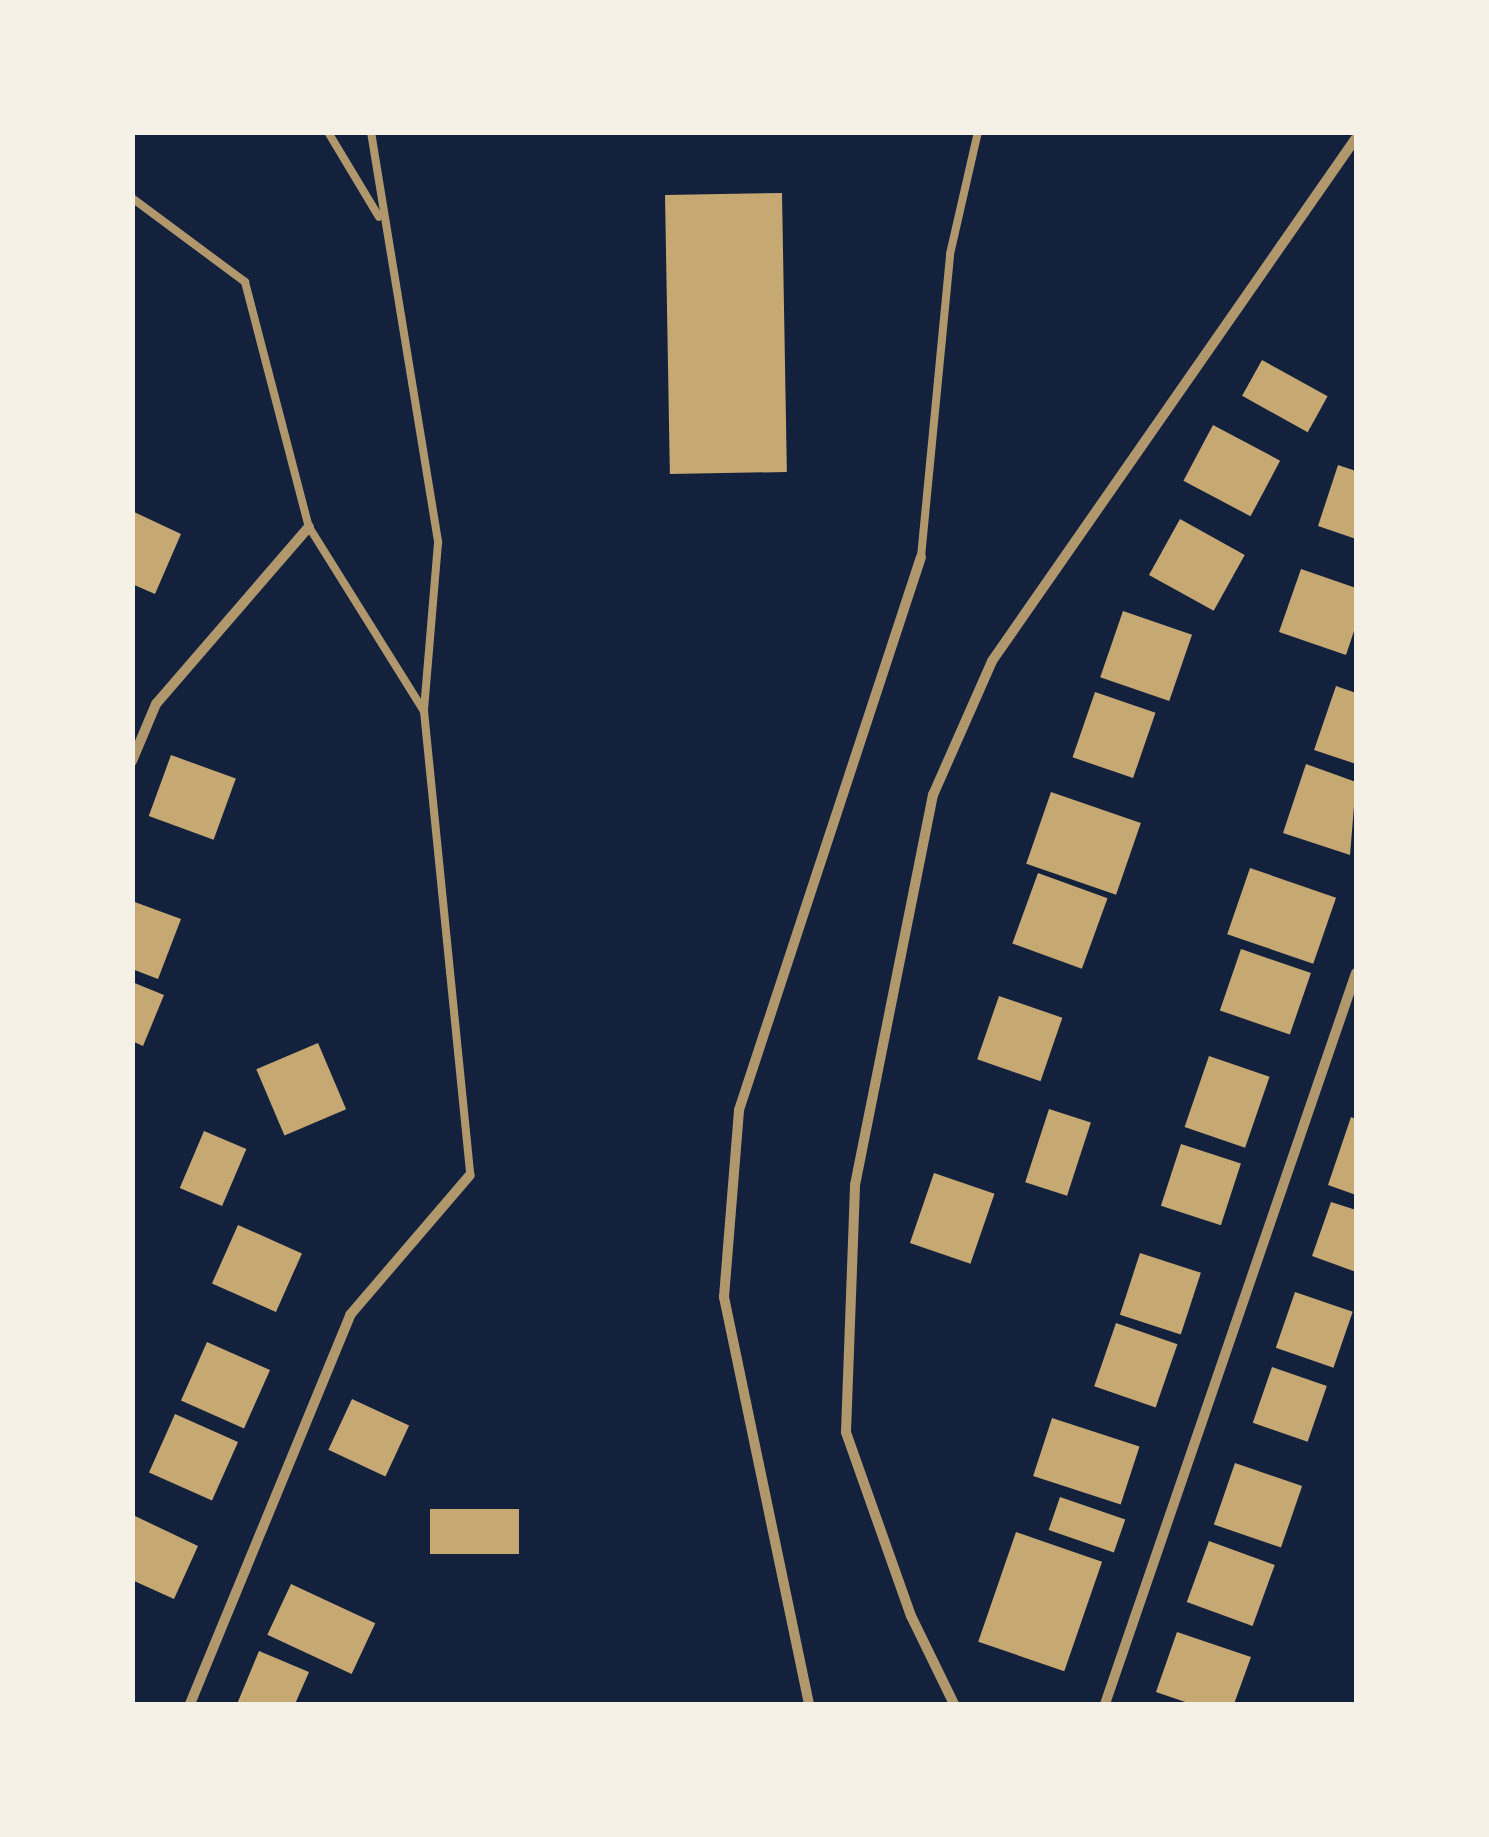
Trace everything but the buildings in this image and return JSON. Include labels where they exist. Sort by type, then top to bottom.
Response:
[{"type":"street","points":[[954,1704],[911,1616],[846,1432],[855,1185],[933,796],[992,661],[1356,138]]},
{"type":"street","points":[[132,761],[156,704],[309,526]]},
{"type":"street","points":[[808,1704],[724,1297],[739,1110],[921,557]]},
{"type":"street","points":[[1105,1704],[1356,974]]},
{"type":"street","points":[[190,1704],[350,1315],[470,1174]]},
{"type":"lane","points":[[328,132],[381,220]]},
{"type":"lane","points":[[372,132],[381,220],[438,544],[424,711],[470,1174]]},
{"type":"lane","points":[[921,557],[950,254],[978,132]]},
{"type":"lane","points":[[132,198],[246,282],[309,526],[424,711]]}]
